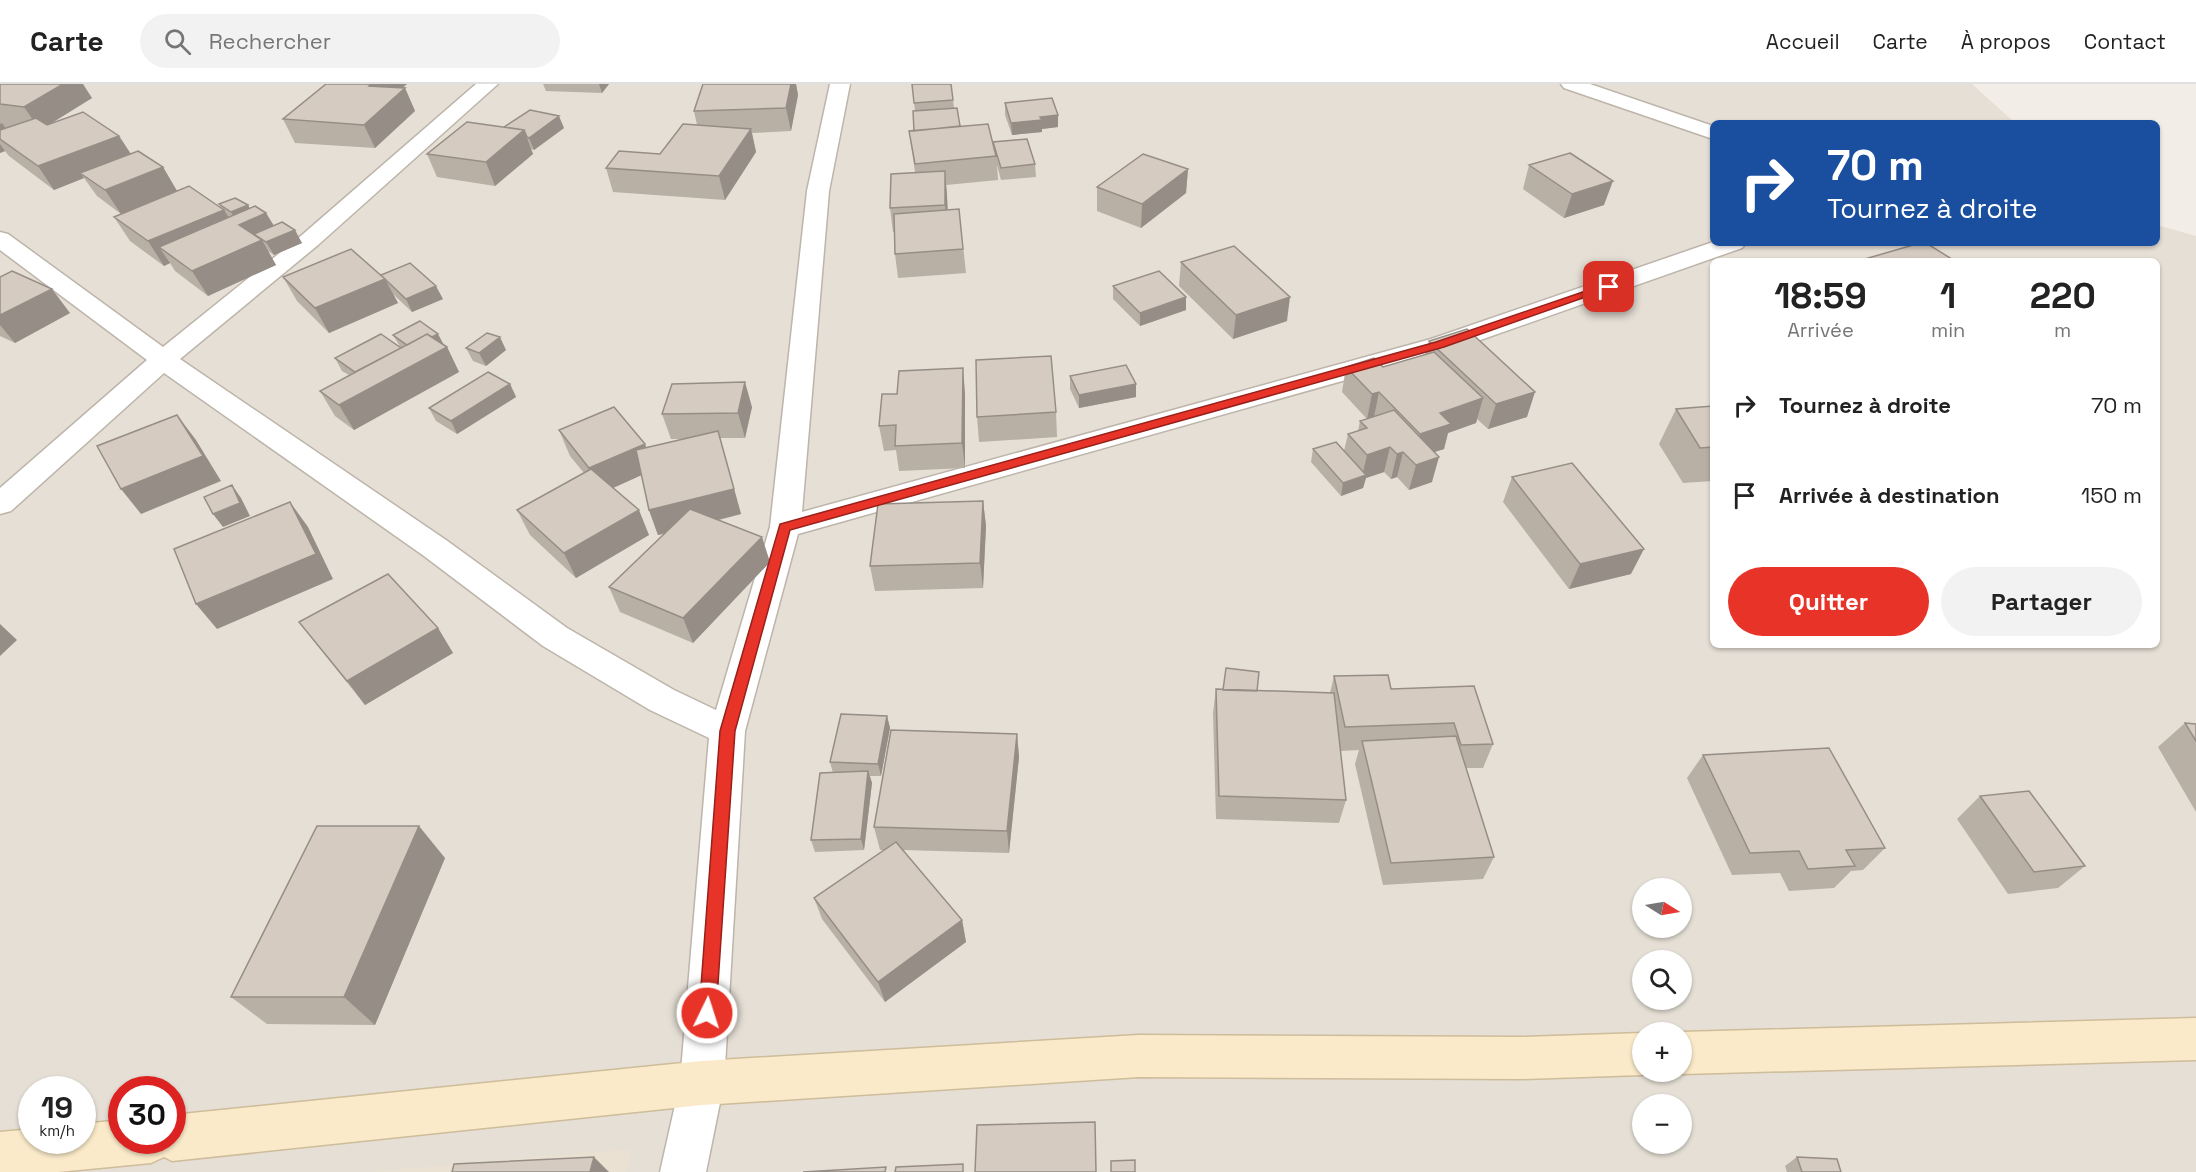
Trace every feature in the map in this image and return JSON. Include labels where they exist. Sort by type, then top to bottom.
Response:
[{"type":"main road","points":[[1692,1053],[2196,1040]]},
{"type":"main road","points":[[186,1137],[702,1083],[1139,1056],[1521,1058],[1632,1054]]},
{"type":"main road","points":[[0,1155],[108,1144]]},
{"type":"street","points":[[0,504],[163,360],[310,240],[488,84]]},
{"type":"street","points":[[683,1172],[702,1083],[727,731],[785,527],[818,191],[840,84]]},
{"type":"street","points":[[1571,84],[1710,132]]},
{"type":"street","points":[[0,239],[163,360],[435,548],[555,636],[662,700],[727,731]]},
{"type":"street","points":[[785,527],[1440,345],[1725,246]]},
{"type":"shaded area","points":[[0,84],[1972,84],[2012,120],[1710,120],[1710,246],[2160,246],[2160,226],[2196,236],[2196,1172],[0,1172]]},
{"type":"shaded area","points":[[631,1149],[626,1172],[368,1172]]},
{"type":"building","points":[[0,84],[63,84],[24,107],[0,104]]},
{"type":"building","points":[[326,84],[371,84],[369,86],[405,88],[364,125],[283,119]]},
{"type":"building","points":[[703,84],[791,84],[786,108],[694,111]]},
{"type":"building","points":[[912,84],[951,84],[953,100],[914,103]]},
{"type":"building","points":[[1052,98],[1058,115],[1040,117],[1042,120],[1011,123],[1005,103]]},
{"type":"building","points":[[957,108],[960,126],[914,131],[913,111]]},
{"type":"building","points":[[530,110],[559,116],[529,138],[524,130],[504,127]]},
{"type":"building","points":[[83,112],[119,136],[38,166],[0,139],[0,130],[36,118],[47,125]]},
{"type":"building","points":[[467,122],[524,130],[486,162],[427,154]]},
{"type":"building","points":[[683,124],[751,129],[719,176],[606,168],[619,151],[660,154]]},
{"type":"building","points":[[988,124],[996,156],[915,164],[909,131]]},
{"type":"building","points":[[1027,139],[1035,164],[1001,168],[993,142]]},
{"type":"building","points":[[138,151],[163,167],[105,190],[80,173]]},
{"type":"building","points":[[1570,153],[1613,181],[1572,194],[1529,165]]},
{"type":"building","points":[[1143,154],[1188,169],[1142,204],[1097,187]]},
{"type":"building","points":[[945,171],[945,205],[890,208],[891,174]]},
{"type":"building","points":[[189,186],[224,210],[148,241],[114,217]]},
{"type":"building","points":[[235,198],[248,205],[231,212],[219,204]]},
{"type":"building","points":[[255,206],[266,213],[239,225],[262,240],[192,271],[159,247]]},
{"type":"building","points":[[959,209],[963,249],[895,254],[894,214]]},
{"type":"building","points":[[282,222],[295,230],[266,242],[254,234]]},
{"type":"building","points":[[1234,246],[1290,297],[1236,315],[1181,262]]},
{"type":"building","points":[[1910,246],[1931,246],[1950,258],[1868,258]]},
{"type":"building","points":[[351,249],[385,279],[315,308],[283,277]]},
{"type":"building","points":[[410,263],[436,286],[406,299],[381,275]]},
{"type":"building","points":[[12,271],[52,289],[0,315],[0,277]]},
{"type":"building","points":[[1159,271],[1186,297],[1140,313],[1113,286]]},
{"type":"building","points":[[420,321],[438,334],[432,337],[427,334],[407,345],[393,335]]},
{"type":"building","points":[[1467,329],[1535,392],[1496,404],[1429,341]]},
{"type":"building","points":[[487,333],[500,337],[479,353],[466,348]]},
{"type":"building","points":[[381,334],[401,348],[355,372],[335,358]]},
{"type":"building","points":[[427,334],[447,347],[339,405],[320,391]]},
{"type":"building","points":[[1434,352],[1483,398],[1440,413],[1451,424],[1420,434],[1379,392],[1372,394],[1346,367],[1374,358],[1383,367]]},
{"type":"building","points":[[1051,356],[1056,412],[977,417],[976,360]]},
{"type":"building","points":[[1126,365],[1136,384],[1079,395],[1070,376]]},
{"type":"building","points":[[963,368],[962,443],[895,446],[896,425],[879,426],[882,394],[897,394],[899,371]]},
{"type":"building","points":[[488,372],[510,384],[451,421],[429,408]]},
{"type":"building","points":[[745,382],[738,413],[662,414],[672,384]]},
{"type":"building","points":[[1710,406],[1710,447],[1700,448],[1676,409]]},
{"type":"building","points":[[614,407],[645,444],[589,468],[559,430]]},
{"type":"building","points":[[1394,410],[1439,457],[1416,465],[1403,452],[1397,454],[1390,447],[1367,455],[1348,434],[1367,428],[1360,421]]},
{"type":"building","points":[[177,415],[203,456],[121,489],[97,446]]},
{"type":"building","points":[[718,431],[734,489],[649,510],[636,450]]},
{"type":"building","points":[[1336,442],[1366,475],[1343,483],[1313,449]]},
{"type":"building","points":[[1572,463],[1644,549],[1580,564],[1512,477]]},
{"type":"building","points":[[591,469],[639,510],[564,553],[517,510]]},
{"type":"building","points":[[232,485],[240,503],[213,514],[204,497]]},
{"type":"building","points":[[983,501],[980,563],[870,566],[878,504]]},
{"type":"building","points":[[290,502],[316,554],[196,604],[174,549]]},
{"type":"building","points":[[690,509],[762,537],[683,618],[609,587]]},
{"type":"building","points":[[388,574],[438,628],[347,681],[299,622]]},
{"type":"building","points":[[1226,668],[1259,672],[1257,691],[1223,690]]},
{"type":"building","points":[[1388,675],[1391,689],[1474,686],[1493,744],[1461,745],[1454,723],[1345,727],[1334,676]]},
{"type":"building","points":[[1216,689],[1334,693],[1346,800],[1219,796]]},
{"type":"building","points":[[841,714],[887,716],[878,764],[830,762]]},
{"type":"building","points":[[2185,723],[2196,724],[2196,741]]},
{"type":"building","points":[[891,730],[1017,734],[1007,831],[874,827]]},
{"type":"building","points":[[1456,736],[1494,857],[1391,863],[1362,741]]},
{"type":"building","points":[[1829,748],[1885,848],[1846,850],[1855,866],[1808,869],[1799,851],[1750,853],[1703,755]]},
{"type":"building","points":[[868,771],[861,839],[811,840],[820,773]]},
{"type":"building","points":[[2029,791],[2085,866],[2034,872],[1980,796]]},
{"type":"building","points":[[317,826],[419,826],[344,997],[231,997]]},
{"type":"building","points":[[896,842],[962,920],[878,982],[814,898]]},
{"type":"building","points":[[1095,1122],[1096,1172],[975,1172],[977,1125]]},
{"type":"building","points":[[594,1157],[590,1172],[452,1172],[454,1164]]},
{"type":"building","points":[[1797,1157],[1837,1159],[1841,1172],[1802,1172]]},
{"type":"building","points":[[1135,1160],[1135,1172],[1111,1172],[1111,1161]]},
{"type":"building","points":[[963,1164],[963,1172],[895,1172],[896,1167]]},
{"type":"building","points":[[886,1167],[885,1172],[803,1172]]},
{"type":"route","points":[[707,1013],[727,731],[785,527],[1440,345],[1609,287]]}]
